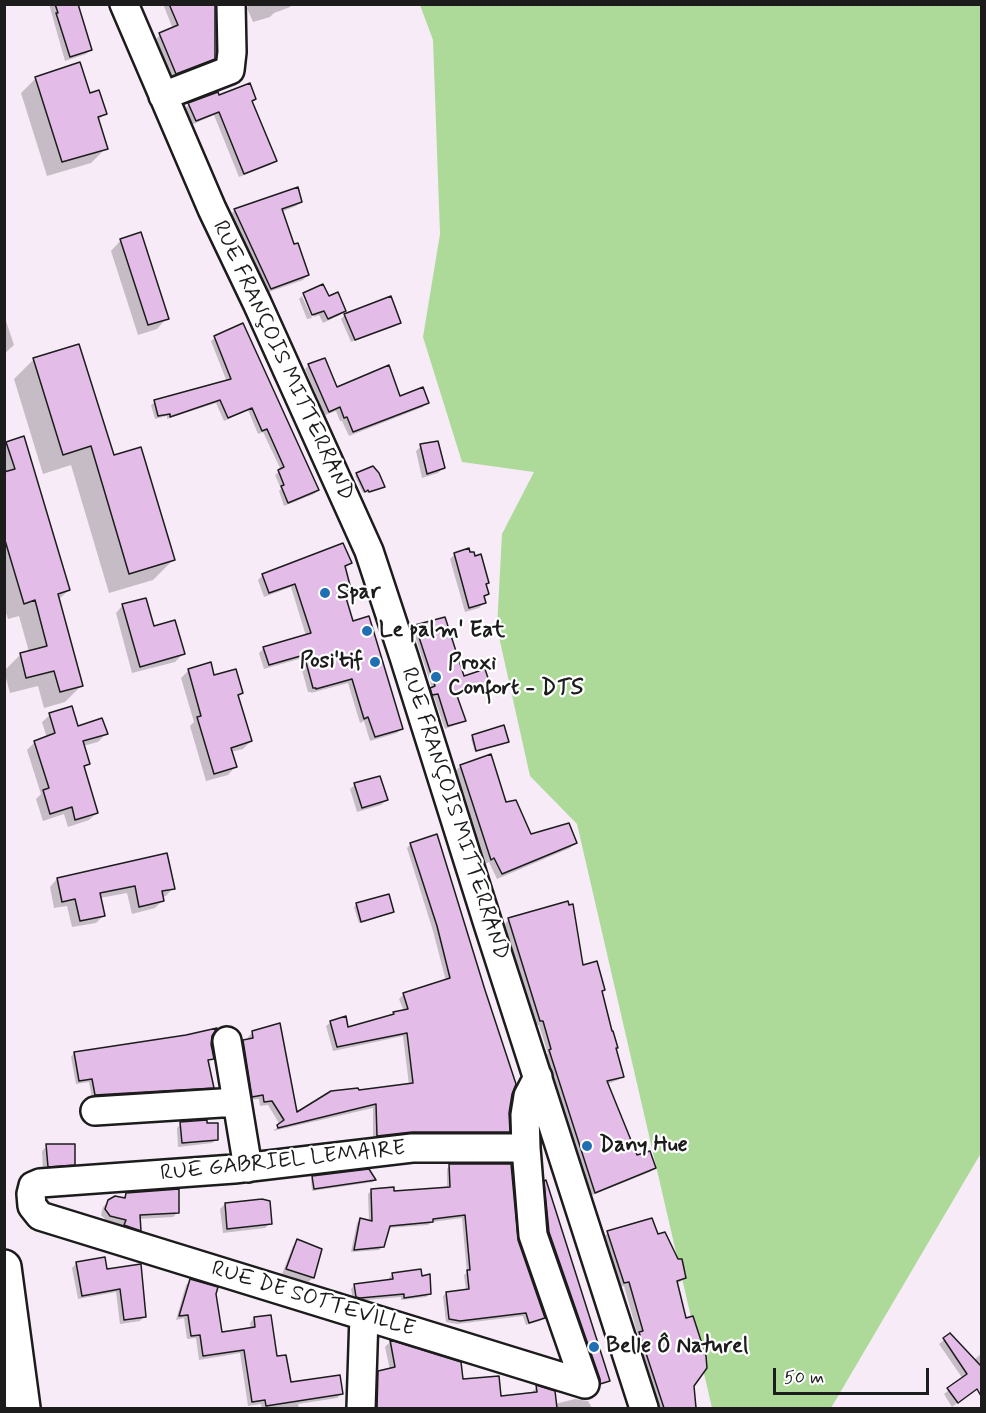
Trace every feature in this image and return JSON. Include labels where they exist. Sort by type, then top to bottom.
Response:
[{"type":"main road","points":[[4,1267],[23,1408]]},
{"type":"street","name":"RUE FRANÇOIS MITTERRAND","points":[[124,4],[208,199],[369,551],[644,1408]]},
{"type":"street","points":[[163,96],[230,70],[231,4]]},
{"type":"street","points":[[227,1041],[248,1168]]},
{"type":"street","points":[[526,1148],[525,1115],[528,1096],[537,1077]]},
{"type":"street","points":[[95,1111],[237,1102]]},
{"type":"street","name":"RUE GABRIEL LEMAIRE","points":[[40,1216],[32,1206],[31,1194],[33,1186],[40,1183],[248,1168],[412,1148],[526,1148]]},
{"type":"street","name":"RUE DE SOTTEVILLE","points":[[40,1216],[585,1384],[533,1235],[526,1148]]},
{"type":"street","points":[[361,1408],[364,1316]]},
{"type":"green space","points":[[420,5],[981,5],[981,1153],[831,1408],[712,1408],[577,824],[530,776],[497,628],[502,534],[534,472],[462,462],[423,337],[440,234],[433,40]]},
{"type":"building","points":[[55,4],[78,4],[92,50],[70,57]]},
{"type":"building","points":[[169,4],[215,4],[215,59],[176,74],[159,33],[178,25]]},
{"type":"building","points":[[80,62],[90,93],[99,90],[107,114],[98,117],[108,149],[62,162],[35,77]]},
{"type":"building","points":[[250,83],[256,99],[252,101],[277,161],[244,174],[219,112],[196,121],[188,103],[218,92],[219,95]]},
{"type":"building","points":[[298,187],[302,202],[282,209],[294,244],[298,243],[309,275],[271,289],[234,209]]},
{"type":"building","points":[[141,232],[169,319],[148,325],[120,239]]},
{"type":"building","points":[[323,284],[329,296],[338,292],[346,311],[328,319],[324,311],[312,315],[303,293]]},
{"type":"building","points":[[391,296],[401,323],[355,340],[344,314]]},
{"type":"building","points":[[243,323],[319,490],[288,503],[278,470],[284,467],[267,429],[262,431],[252,408],[228,418],[220,400],[170,417],[170,414],[158,416],[154,400],[231,379],[214,336]]},
{"type":"building","points":[[79,344],[114,455],[141,447],[175,560],[129,574],[91,446],[63,455],[33,358]]},
{"type":"building","points":[[325,358],[337,387],[389,365],[400,396],[423,387],[429,403],[353,432],[340,407],[329,412],[308,364]]},
{"type":"building","points":[[24,436],[70,590],[58,594],[83,686],[60,692],[54,671],[26,678],[20,653],[47,646],[35,600],[24,604],[4,537],[4,472],[15,469],[6,442]]},
{"type":"building","points":[[438,441],[445,468],[427,474],[420,444]]},
{"type":"building","points":[[373,466],[385,487],[365,492],[356,473]]},
{"type":"building","points":[[343,543],[352,563],[345,566],[351,589],[344,591],[353,621],[369,616],[403,729],[375,737],[368,717],[364,719],[352,679],[313,688],[304,655],[269,665],[263,647],[311,633],[295,584],[269,593],[262,574]]},
{"type":"building","points":[[469,548],[475,556],[481,554],[489,583],[486,584],[489,594],[484,596],[486,603],[469,608],[454,553]]},
{"type":"building","points":[[146,598],[154,626],[175,620],[185,654],[140,667],[122,604]]},
{"type":"building","points":[[445,617],[464,676],[485,669],[490,684],[469,692],[456,693],[466,721],[448,726],[438,694],[432,695],[430,688],[435,686],[415,625]]},
{"type":"building","points":[[211,662],[214,675],[236,669],[243,693],[238,695],[252,741],[231,748],[237,767],[214,774],[197,717],[201,716],[188,669]]},
{"type":"building","points":[[72,706],[78,726],[102,718],[108,734],[83,741],[90,764],[84,766],[98,813],[75,820],[72,807],[50,814],[43,790],[49,788],[34,741],[55,733],[49,713]]},
{"type":"building","points":[[504,725],[509,742],[476,751],[472,735]]},
{"type":"building","points":[[491,754],[506,802],[516,800],[531,834],[569,823],[577,843],[502,874],[494,858],[491,860],[460,765]]},
{"type":"building","points":[[380,776],[388,800],[362,808],[354,783]]},
{"type":"building","points":[[437,834],[516,1084],[509,1113],[510,1132],[412,1132],[377,1136],[376,1104],[278,1128],[277,1125],[284,1120],[272,1101],[264,1102],[263,1095],[252,1097],[243,1040],[253,1038],[252,1031],[280,1023],[297,1112],[331,1091],[413,1083],[407,1033],[337,1047],[330,1021],[346,1016],[348,1027],[408,1009],[403,993],[450,978],[437,926],[410,843]]},
{"type":"building","points":[[167,853],[175,889],[162,891],[164,901],[139,907],[135,886],[100,893],[105,916],[80,921],[75,899],[62,902],[57,878]]},
{"type":"building","points":[[389,894],[394,912],[361,922],[356,903]]},
{"type":"building","points":[[568,901],[569,905],[573,904],[583,965],[597,961],[605,990],[602,991],[618,1048],[616,1048],[624,1077],[607,1081],[637,1155],[650,1151],[656,1168],[595,1193],[549,1050],[551,1049],[543,1021],[540,1021],[508,918]]},
{"type":"building","points":[[217,1028],[212,1036],[211,1044],[214,1059],[208,1060],[214,1088],[95,1095],[92,1079],[79,1081],[74,1052]]},
{"type":"building","points":[[207,1120],[207,1123],[218,1123],[218,1140],[182,1143],[180,1122]]},
{"type":"building","points":[[46,1144],[75,1144],[75,1165],[48,1167]]},
{"type":"building","points":[[449,1164],[511,1164],[518,1240],[545,1318],[529,1323],[526,1313],[460,1321],[449,1319],[446,1292],[469,1289],[467,1270],[470,1270],[465,1215],[433,1219],[433,1222],[390,1226],[384,1247],[354,1250],[360,1218],[372,1221],[371,1189],[394,1187],[394,1191],[450,1187]]},
{"type":"building","points":[[369,1169],[376,1180],[314,1189],[312,1176]]},
{"type":"building","points":[[546,1180],[610,1381],[600,1384],[549,1232],[544,1181]]},
{"type":"building","points":[[179,1189],[179,1213],[140,1215],[141,1231],[124,1225],[126,1220],[110,1216],[105,1209],[108,1200],[115,1196],[125,1198],[126,1193]]},
{"type":"building","points":[[262,1199],[270,1201],[272,1224],[227,1229],[225,1203]]},
{"type":"building","points":[[652,1218],[658,1234],[665,1232],[678,1259],[682,1259],[686,1278],[677,1281],[686,1318],[693,1316],[706,1356],[707,1368],[694,1386],[696,1408],[664,1408],[639,1332],[643,1331],[629,1282],[624,1283],[607,1231]]},
{"type":"building","points":[[297,1239],[322,1249],[314,1278],[286,1269]]},
{"type":"building","points":[[105,1257],[107,1269],[141,1264],[146,1317],[124,1320],[120,1289],[82,1296],[76,1262]]},
{"type":"building","points":[[421,1269],[422,1276],[430,1274],[431,1294],[404,1298],[404,1294],[356,1297],[354,1284],[393,1279],[392,1273]]},
{"type":"building","points":[[190,1279],[218,1287],[216,1294],[222,1332],[255,1327],[254,1317],[271,1315],[277,1356],[286,1355],[291,1382],[340,1375],[343,1394],[266,1406],[265,1400],[252,1402],[244,1350],[203,1356],[200,1335],[191,1336],[188,1315],[179,1316]]},
{"type":"building","points":[[950,1333],[981,1364],[981,1396],[977,1389],[958,1403],[947,1388],[967,1374],[943,1338]]},
{"type":"building","points":[[390,1340],[461,1362],[463,1379],[499,1376],[501,1396],[537,1392],[536,1385],[555,1391],[557,1408],[377,1408],[378,1371],[395,1367]]},
{"type":"place","name":"Spar","points":[[325,593]]},
{"type":"place","name":"Le palm' Eat","points":[[367,631]]},
{"type":"place","name":"Posi'tif","points":[[375,662]]},
{"type":"place","name":"Proxi Confort - DTS","points":[[436,677]]},
{"type":"place","name":"Dany Hue","points":[[587,1146]]},
{"type":"place","name":"Belle Ô Naturel","points":[[594,1347]]}]
